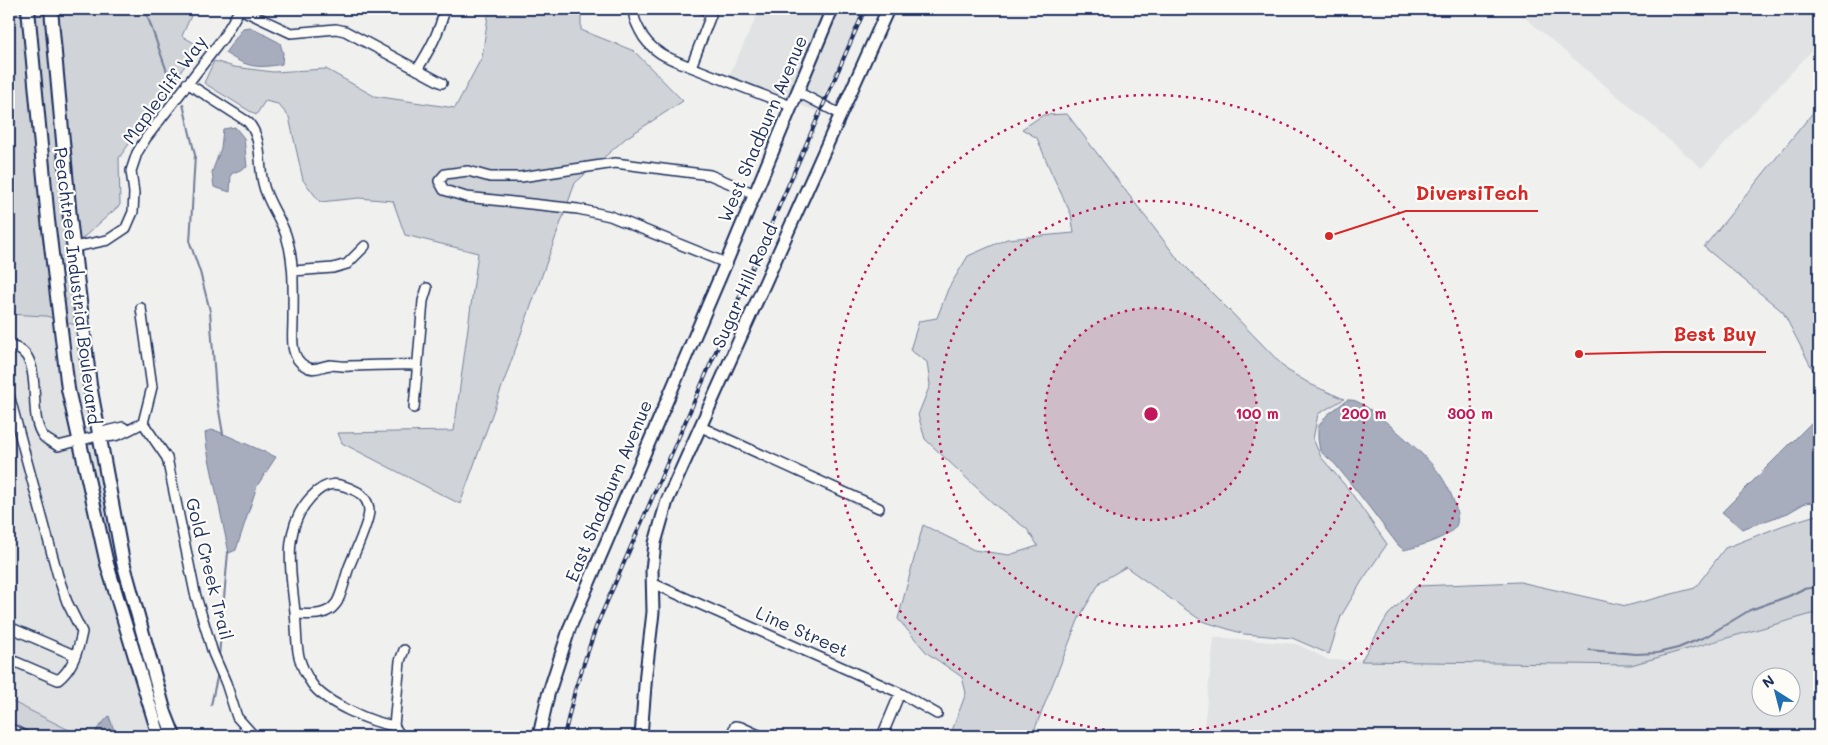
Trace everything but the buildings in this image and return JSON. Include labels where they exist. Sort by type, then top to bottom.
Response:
[{"type":"main road","name":"Peachtree Industrial Boulevard","points":[[28,9],[48,220],[68,388],[107,564],[159,736]]},
{"type":"main road","name":"Peachtree Industrial Boulevard","points":[[51,9],[74,247],[90,385],[123,562],[165,713],[174,736]]},
{"type":"street","points":[[240,9],[291,33],[336,29],[345,31],[442,83]]},
{"type":"street","name":"Maplecliff Way","points":[[74,247],[108,240],[126,228],[133,212],[134,193],[131,172],[137,153],[187,83],[223,38],[240,9]]},
{"type":"street","points":[[417,70],[440,30],[445,9]]},
{"type":"street","points":[[634,9],[633,18],[644,40],[660,54],[792,106]]},
{"type":"street","points":[[691,67],[711,15],[703,9]]},
{"type":"street","name":"West Shadburn Avenue","points":[[726,263],[832,9]]},
{"type":"street","name":"Sugar Hill Road","points":[[641,736],[653,612],[652,583],[655,543],[667,501],[702,427],[888,9]]},
{"type":"street","points":[[187,83],[248,122],[258,138],[262,181],[266,194],[285,233],[293,271],[292,346],[298,360],[312,370],[330,365],[347,367],[394,364],[417,365]]},
{"type":"street","points":[[798,92],[840,114]]},
{"type":"street","points":[[726,263],[610,216],[578,210],[466,197],[444,190],[439,181],[445,174],[468,171],[490,177],[520,177],[615,163],[710,175],[754,194]]},
{"type":"street","points":[[293,271],[333,268],[347,264],[365,246]]},
{"type":"street","name":"East Shadburn Avenue","points":[[539,736],[548,695],[570,627],[726,263]]},
{"type":"street","points":[[414,408],[423,300],[427,288]]},
{"type":"street","points":[[9,346],[17,347],[26,355],[32,369],[37,423],[44,438],[58,446],[100,436],[107,438],[124,434],[127,430],[143,423],[152,387],[141,308]]},
{"type":"street","points":[[9,395],[58,576],[67,602],[82,632],[66,674],[58,680],[9,659]]},
{"type":"street","name":"Gold Creek Trail","points":[[143,423],[167,458],[195,593],[213,653],[226,683],[237,717],[254,736]]},
{"type":"street","points":[[702,427],[879,508]]},
{"type":"street","points":[[295,614],[325,613],[331,609],[339,598],[370,512],[367,502],[359,493],[335,484],[322,486],[296,517],[290,555],[296,649],[301,667],[324,697],[379,723],[394,726]]},
{"type":"street","name":"Line Street","points":[[652,583],[900,693],[937,714]]},
{"type":"street","points":[[9,627],[74,655]]},
{"type":"street","points":[[401,736],[394,726],[400,661],[404,650]]},
{"type":"street","points":[[882,736],[892,716],[900,693]]},
{"type":"street","points":[[731,736],[735,726],[742,727],[761,736]]},
{"type":"street","points":[[9,728],[25,736]]},
{"type":"shaded area","points":[[9,9],[194,9],[182,36],[199,46],[119,158],[120,205],[67,252],[88,329],[46,316],[9,314]]},
{"type":"shaded area","points":[[489,9],[581,9],[581,30],[634,51],[683,101],[626,138],[575,183],[460,504],[342,443],[338,433],[454,431],[478,253],[405,235],[393,201],[359,198],[320,202],[303,180],[289,117],[278,104],[265,101],[256,115],[204,83],[214,61],[234,67],[273,72],[326,69],[374,96],[455,108],[482,57]]},
{"type":"shaded area","points":[[760,9],[865,9],[816,111],[728,78]]},
{"type":"shaded area","points":[[1515,9],[1819,9],[1819,43],[1702,168]]},
{"type":"shaded area","points":[[1819,105],[1819,382],[1783,312],[1704,247]]},
{"type":"shaded area","points":[[1067,114],[1177,258],[1287,370],[1312,385],[1344,399],[1318,414],[1313,439],[1321,457],[1349,490],[1387,544],[1341,616],[1329,654],[1292,638],[1244,634],[1202,621],[1126,567],[1100,582],[1079,618],[1032,736],[950,736],[966,693],[962,677],[927,653],[898,619],[923,525],[974,550],[1009,555],[1038,546],[1027,529],[995,505],[925,439],[918,415],[930,385],[927,362],[910,350],[919,321],[937,318],[948,289],[968,256],[1007,239],[1074,233],[1071,214],[1037,138],[1022,129],[1043,115]]},
{"type":"shaded area","points":[[9,314],[46,316],[88,329],[122,534],[174,736],[81,736],[9,700]]},
{"type":"shaded area","points":[[1819,514],[1819,612],[1631,665],[1361,661],[1388,615],[1417,586],[1520,582],[1626,606],[1695,588],[1725,548],[1784,525]]},
{"type":"shaded area","points":[[1819,612],[1819,736],[1203,736],[1214,637],[1297,644],[1329,660],[1631,665]]},
{"type":"shaded area","points":[[9,700],[81,736],[9,736]]},
{"type":"water","points":[[250,27],[280,43],[283,53],[282,64],[252,66],[225,53],[243,28]]},
{"type":"water","points":[[235,127],[244,138],[247,167],[231,174],[230,192],[214,187],[212,172],[221,148],[223,129]]},
{"type":"water","points":[[1347,400],[1357,401],[1377,415],[1415,447],[1441,476],[1453,500],[1457,515],[1456,526],[1447,534],[1417,547],[1404,550],[1398,545],[1335,464],[1320,451],[1318,427],[1327,415]]},
{"type":"water","points":[[1819,415],[1819,501],[1805,503],[1788,513],[1742,529],[1722,512]]},
{"type":"water","points":[[210,430],[217,431],[276,457],[257,486],[236,550],[229,553],[207,449],[205,433]]},
{"type":"water","points":[[109,716],[116,736],[95,736],[97,729]]},
{"type":"waterway","points":[[145,9],[172,86]]},
{"type":"waterway","points":[[183,104],[195,155],[190,243],[210,311],[216,393],[223,434]]},
{"type":"waterway","points":[[219,656],[228,552]]},
{"type":"waterway","points":[[1589,650],[1636,654],[1657,653],[1678,648],[1707,636],[1750,610],[1803,589],[1819,587]]},
{"type":"waterway","points":[[211,705],[218,673]]},
{"type":"railway","points":[[564,736],[575,690],[596,627],[865,9]]},
{"type":"place","name":"DiversiTech","points":[[1329,236]]},
{"type":"place","name":"Best Buy","points":[[1579,354]]}]
